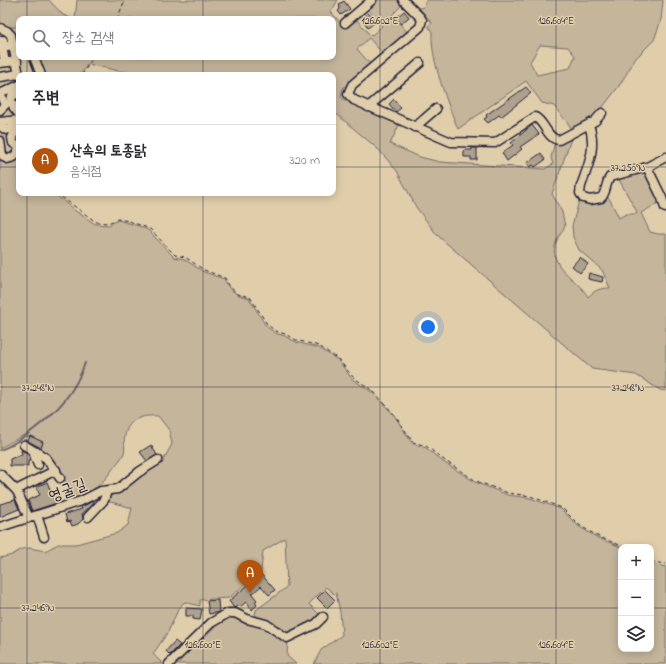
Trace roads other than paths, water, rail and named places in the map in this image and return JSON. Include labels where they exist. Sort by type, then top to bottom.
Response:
[{"type":"lane","points":[[345,23],[372,0]]},
{"type":"lane","points":[[403,0],[418,13],[422,24],[419,29],[350,88],[348,94],[351,98],[368,107],[447,141],[495,143],[533,117],[539,120],[556,140],[567,138],[598,119],[602,112]]},
{"type":"lane","points":[[0,28],[10,32],[16,56]]},
{"type":"lane","points":[[14,45],[3,52],[17,61],[19,72]]},
{"type":"lane","points":[[33,62],[40,72]]},
{"type":"lane","points":[[368,107],[420,63]]},
{"type":"lane","points":[[0,77],[16,74]]},
{"type":"lane","points":[[0,110],[5,105],[1,96],[2,93],[16,86]]},
{"type":"lane","points":[[16,94],[12,96],[11,100],[16,110]]},
{"type":"lane","points":[[415,127],[436,109]]},
{"type":"lane","points":[[0,122],[16,120]]},
{"type":"lane","points":[[589,125],[592,136],[592,148],[581,186],[580,193],[583,198],[590,200],[601,198],[605,192],[610,177],[647,167],[666,157]]},
{"type":"lane","points":[[0,126],[6,130],[16,127]]},
{"type":"lane","points":[[16,132],[12,138],[13,143],[16,146]]},
{"type":"lane","points":[[0,140],[2,155],[7,159],[14,157],[16,153]]},
{"type":"lane","points":[[647,167],[662,198],[664,208]]},
{"type":"lane","name":"영굴길","points":[[16,490],[58,474],[46,458],[38,452],[24,446]]},
{"type":"lane","name":"영굴길","points":[[38,452],[34,455],[38,465]]},
{"type":"lane","name":"영굴길","points":[[0,527],[81,502],[101,491],[115,491],[123,487],[139,472],[158,460]]},
{"type":"lane","name":"영굴길","points":[[0,474],[16,490],[44,537]]},
{"type":"lane","name":"영굴길","points":[[88,517],[104,500],[107,491]]},
{"type":"lane","points":[[170,664],[211,623],[228,613],[235,613],[246,620],[266,624],[287,638],[316,624],[323,617]]},
{"type":"waterway","points":[[0,450],[22,438],[58,408],[71,392],[85,363]]},
{"type":"place","name":"산속의 토종닭","points":[[250,593]]}]
